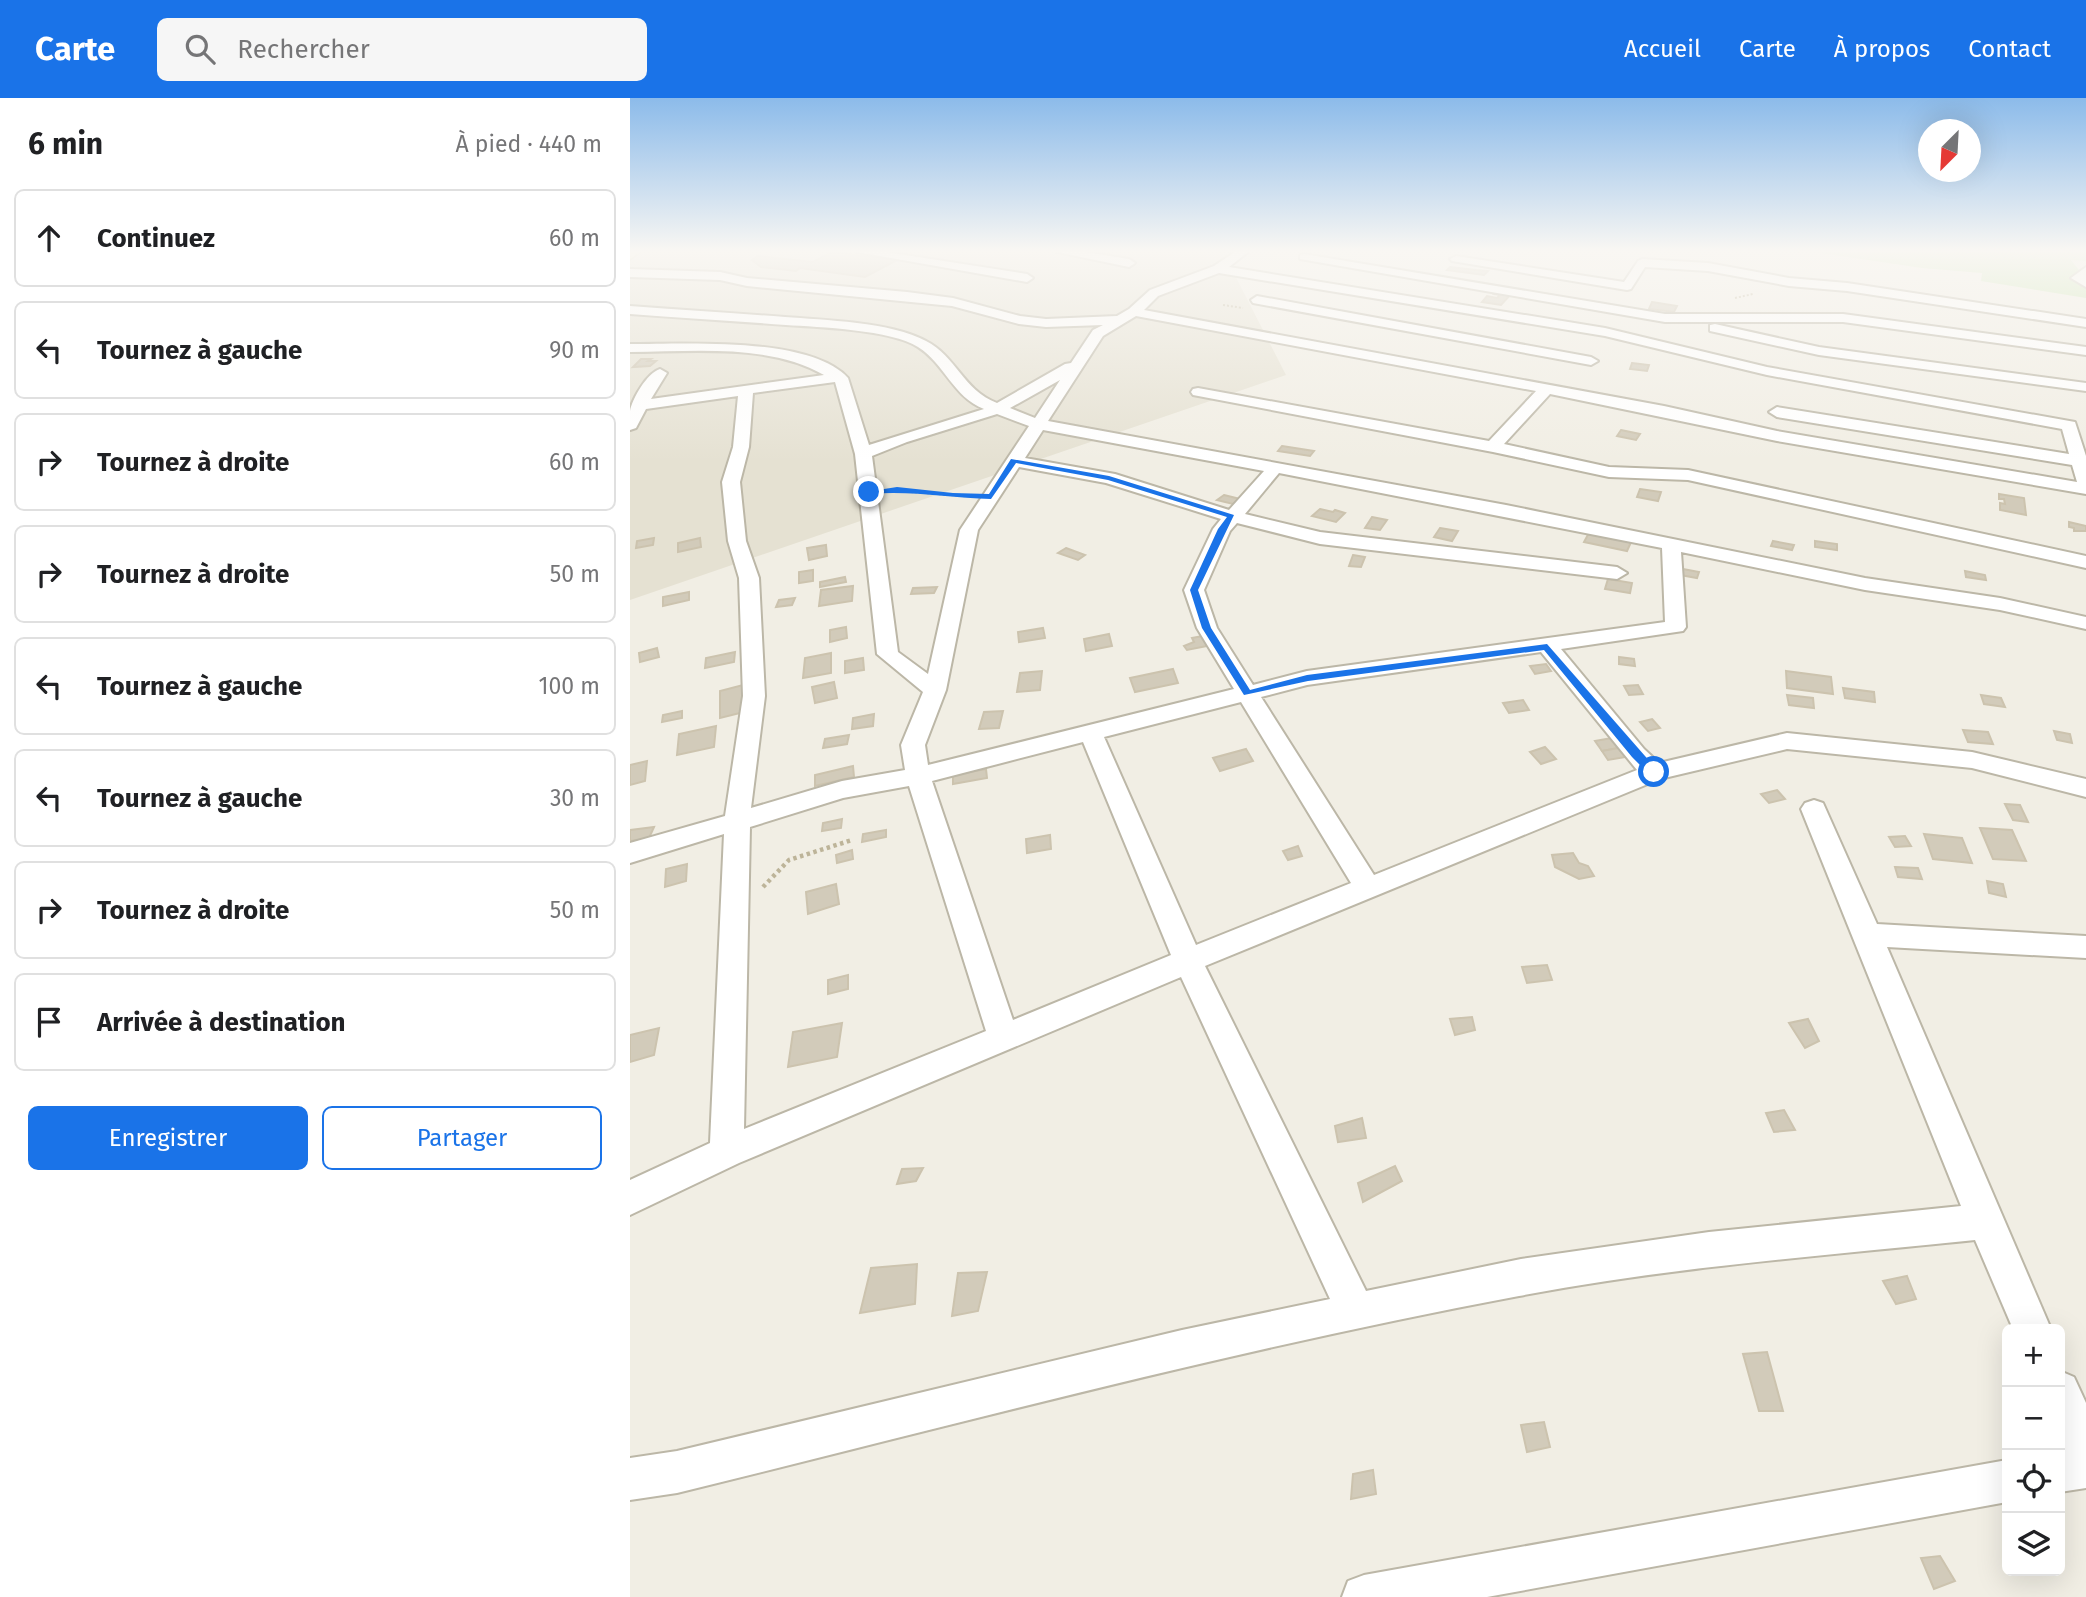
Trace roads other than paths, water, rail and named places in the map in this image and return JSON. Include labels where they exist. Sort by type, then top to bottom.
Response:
[{"type":"street","points":[[797,322],[840,325],[923,344],[952,370],[955,380],[981,402],[1037,424],[1276,467],[1865,584],[2000,604],[2086,624]]},
{"type":"street","points":[[1037,322],[1058,322]]},
{"type":"street","points":[[1004,1038],[918,776],[913,745],[935,690],[969,530],[1098,333],[1116,322]]},
{"type":"street","points":[[1176,322],[1380,346],[1546,389]]},
{"type":"street","points":[[1372,322],[1592,357],[1777,436],[2086,487],[2081,451],[2069,425],[1819,382],[1676,352],[1636,338],[1592,357]]},
{"type":"street","points":[[1380,346],[1402,322]]},
{"type":"street","points":[[1539,322],[1572,327],[1592,357]]},
{"type":"street","points":[[1592,357],[1615,322]]},
{"type":"street","points":[[1493,447],[1546,389],[1592,357],[1658,322]]},
{"type":"street","points":[[1683,322],[1819,351],[2086,387]]},
{"type":"street","points":[[1872,322],[2086,351]]},
{"type":"street","points":[[630,348],[757,351],[815,364],[838,377],[863,454],[888,654],[935,690]]},
{"type":"street","points":[[863,454],[891,440],[966,421],[1046,383],[1080,360]]},
{"type":"street","points":[[630,425],[639,405],[660,373]]},
{"type":"street","points":[[639,405],[838,377]]},
{"type":"street","points":[[727,1152],[737,821],[754,696],[749,578],[737,541],[731,482],[741,447],[746,390]]},
{"type":"street","points":[[1198,392],[1609,471],[1688,475],[2086,562]]},
{"type":"street","points":[[1777,412],[2081,451]]},
{"type":"street","points":[[1014,461],[1109,478],[1231,516],[1320,538],[1617,573]]},
{"type":"street","points":[[1276,467],[1222,529],[1194,590],[1207,628],[1368,888]]},
{"type":"street","points":[[630,853],[842,790],[918,776],[1307,678],[1676,627],[1671,544]]},
{"type":"street","points":[[1547,646],[1636,755],[1654,772]]},
{"type":"street","points":[[1091,733],[1188,961],[1356,1312]]},
{"type":"street","points":[[630,1198],[727,1152],[1654,772],[1787,741],[1972,760],[2086,788]]},
{"type":"street","points":[[1814,809],[1868,934],[1984,1221],[2030,1324]]},
{"type":"street","points":[[1868,934],[2086,947]]},
{"type":"street","points":[[630,1479],[677,1472],[1182,1349],[1521,1277],[1709,1250],[1984,1221]]},
{"type":"street","points":[[2065,1402],[2086,1449]]},
{"type":"street","points":[[2065,1470],[2086,1467]]},
{"type":"street","points":[[1364,1597],[2002,1482]]}]
